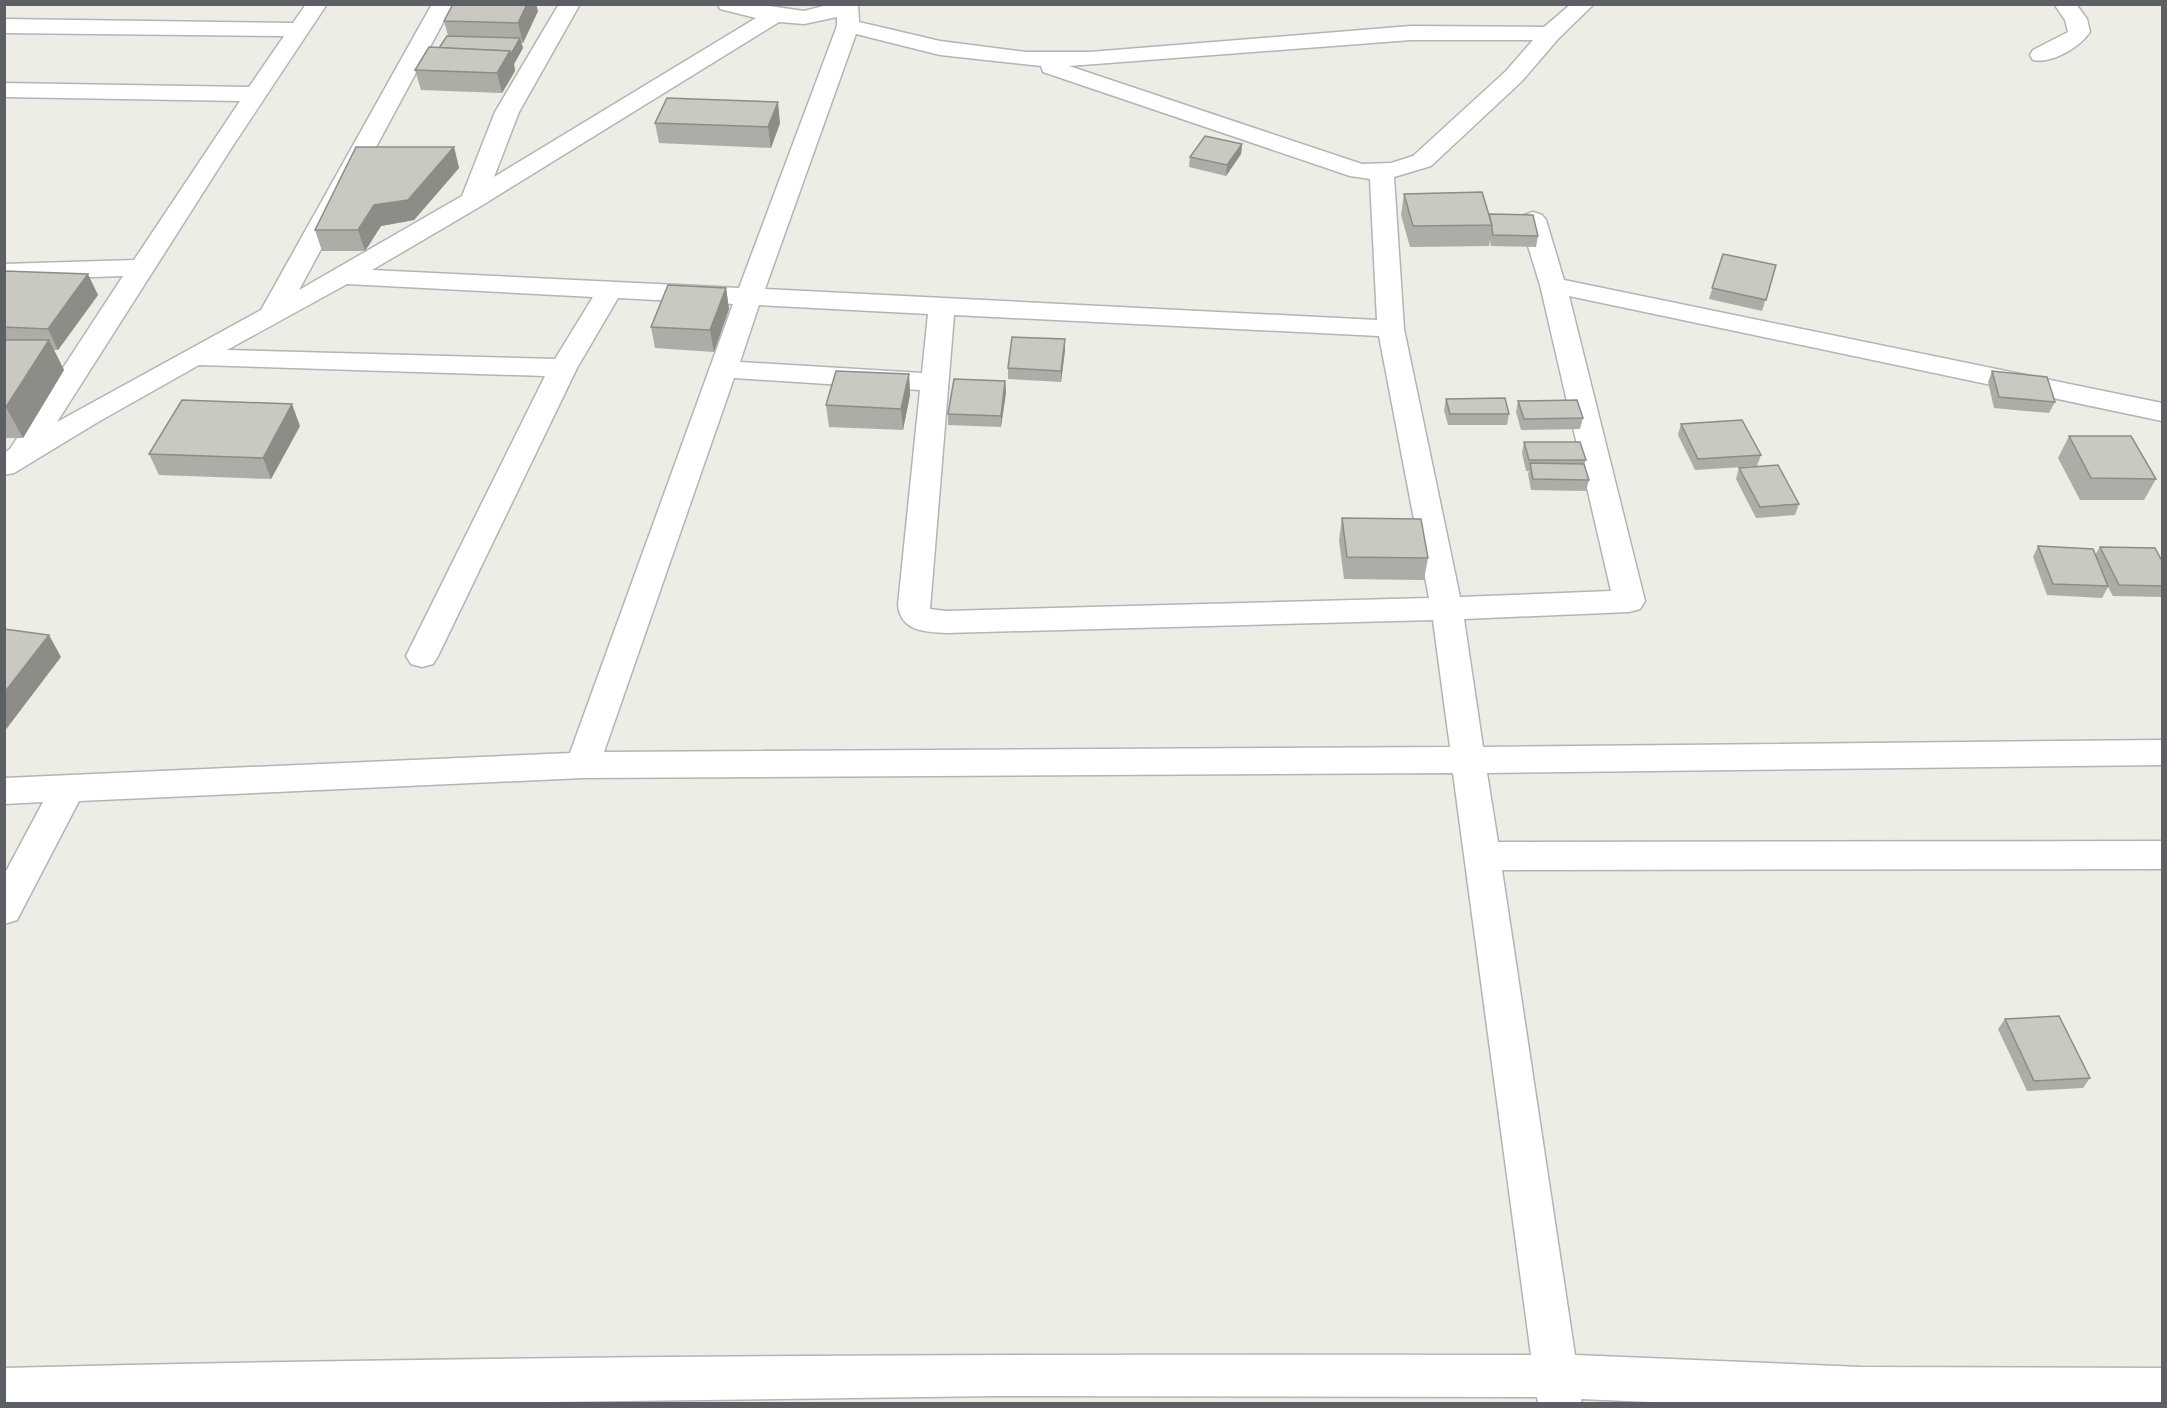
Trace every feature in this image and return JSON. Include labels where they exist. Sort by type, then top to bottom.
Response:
[{"type":"street","points":[[10,460],[142,268],[317,4]]},
{"type":"street","points":[[272,314],[443,4]]},
{"type":"street","points":[[472,201],[507,112],[570,4]]},
{"type":"street","points":[[728,4],[774,16],[802,18],[848,12],[940,48],[1026,59],[1090,59],[1412,33],[1550,34]]},
{"type":"street","points":[[1026,59],[1359,171],[1382,173],[1422,161],[1514,76],[1550,34],[1584,4]]},
{"type":"street","points":[[2041,56],[2075,38],[2079,32],[2080,27],[2076,19],[2064,4]]},
{"type":"street","points":[[583,765],[848,12]]},
{"type":"street","points":[[10,460],[472,201],[774,16]]},
{"type":"street","points":[[4,26],[300,30]]},
{"type":"street","points":[[4,90],[256,94]]},
{"type":"street","points":[[1382,173],[1391,328],[1447,609],[1557,1390]]},
{"type":"street","points":[[942,306],[914,605],[915,615],[927,621],[1447,609],[1629,601],[1553,285],[1533,220]]},
{"type":"street","points":[[4,272],[142,268]]},
{"type":"street","points":[[341,276],[1391,328]]},
{"type":"street","points":[[1553,285],[2163,412]]},
{"type":"street","points":[[422,656],[563,368],[610,290]]},
{"type":"street","points":[[192,357],[563,368]]},
{"type":"street","points":[[723,369],[936,382]]},
{"type":"street","points":[[4,791],[583,765],[1469,760],[2163,752]]},
{"type":"street","points":[[4,910],[68,788]]},
{"type":"street","points":[[1482,856],[2163,855]]},
{"type":"street","points":[[4,1390],[715,1376],[1557,1390],[2163,1390]]},
{"type":"building","points":[[453,4],[527,4],[518,23],[444,21]]},
{"type":"building","points":[[447,36],[520,38],[511,54],[510,51],[439,48]]},
{"type":"building","points":[[429,47],[510,51],[497,73],[415,70]]},
{"type":"building","points":[[667,98],[778,102],[768,127],[655,123]]},
{"type":"building","points":[[1205,136],[1242,144],[1227,165],[1190,157]]},
{"type":"building","points":[[356,147],[454,147],[408,200],[374,205],[358,230],[315,230]]},
{"type":"building","points":[[1482,192],[1492,225],[1413,226],[1404,194]]},
{"type":"building","points":[[1489,214],[1533,215],[1538,236],[1493,235]]},
{"type":"building","points":[[1723,254],[1776,265],[1766,300],[1712,288]]},
{"type":"building","points":[[4,271],[88,274],[48,329],[4,327]]},
{"type":"building","points":[[668,285],[726,288],[710,330],[651,327]]},
{"type":"building","points":[[1012,337],[1065,339],[1061,371],[1008,368]]},
{"type":"building","points":[[4,340],[49,340],[6,407],[4,407]]},
{"type":"building","points":[[836,371],[909,374],[901,409],[826,405]]},
{"type":"building","points":[[1992,371],[2047,377],[2055,402],[1999,397]]},
{"type":"building","points":[[954,379],[1005,381],[1001,416],[948,414]]},
{"type":"building","points":[[1505,398],[1509,414],[1450,414],[1446,399]]},
{"type":"building","points":[[182,400],[292,404],[263,458],[149,454]]},
{"type":"building","points":[[1577,400],[1583,418],[1524,419],[1518,401]]},
{"type":"building","points":[[1742,420],[1761,455],[1698,459],[1681,424]]},
{"type":"building","points":[[2069,436],[2131,436],[2156,479],[2091,478]]},
{"type":"building","points":[[1524,442],[1580,442],[1586,460],[1529,460]]},
{"type":"building","points":[[1530,463],[1584,464],[1589,480],[1533,479]]},
{"type":"building","points":[[1778,465],[1799,504],[1760,507],[1739,468]]},
{"type":"building","points":[[1342,518],[1421,519],[1428,558],[1347,557]]},
{"type":"building","points":[[2038,546],[2093,549],[2108,586],[2053,584]]},
{"type":"building","points":[[2100,547],[2155,548],[2163,563],[2163,586],[2119,585]]},
{"type":"building","points":[[4,629],[49,635],[4,693]]},
{"type":"building","points":[[2059,1016],[2090,1078],[2034,1081],[2005,1019]]}]
